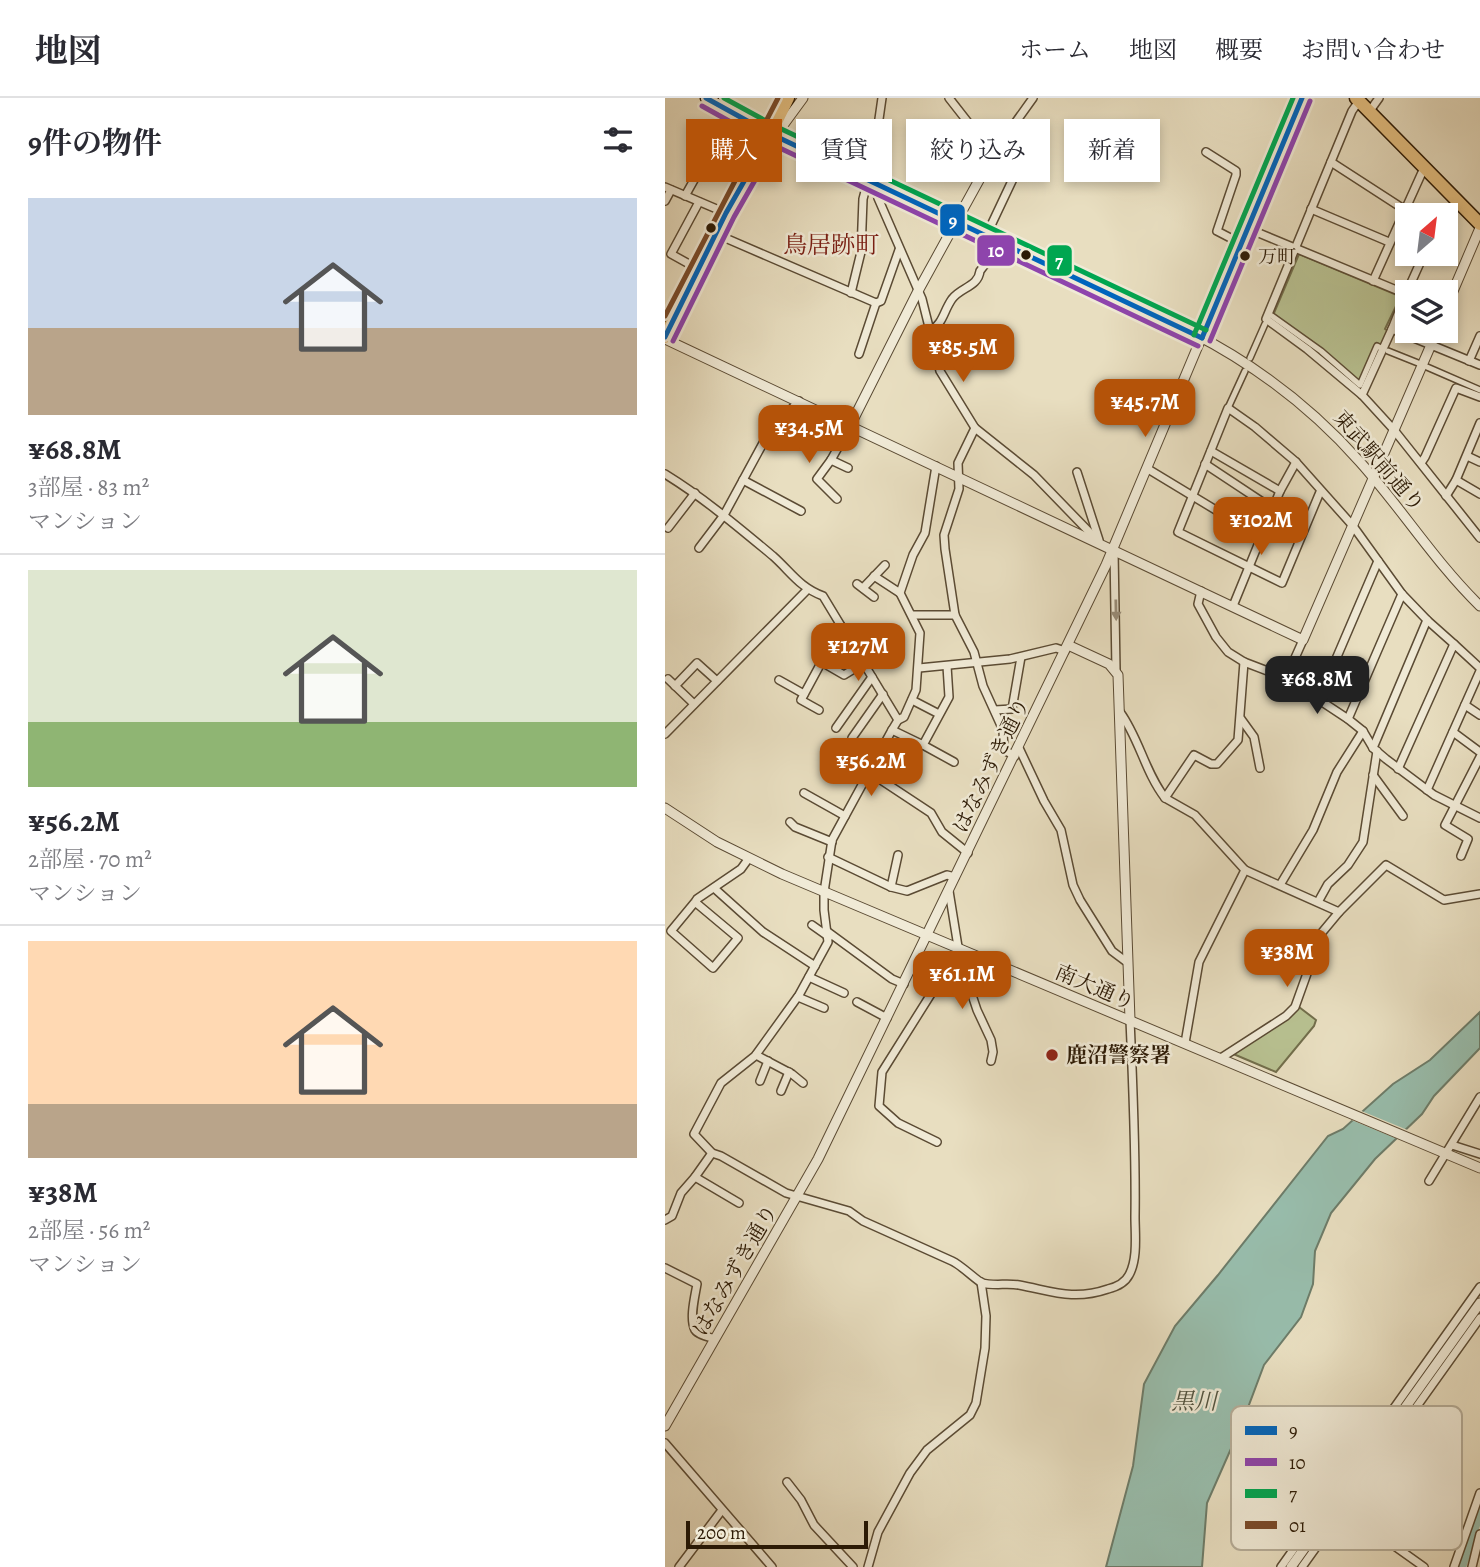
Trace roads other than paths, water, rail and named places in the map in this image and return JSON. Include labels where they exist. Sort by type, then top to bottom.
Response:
[{"type":"highway","points":[[778,119],[787,98]]},
{"type":"highway","points":[[1357,100],[1478,219]]},
{"type":"highway","points":[[665,338],[743,182]]},
{"type":"main road","name":"東武駅前通り","points":[[706,98],[744,119]]},
{"type":"street","points":[[782,127],[803,98]]},
{"type":"street","points":[[879,119],[882,98]]},
{"type":"street","points":[[949,98],[965,119]]},
{"type":"street","points":[[1018,119],[1033,98]]},
{"type":"street","name":"はなみずき通り","points":[[665,1426],[798,1197],[1067,648],[1114,550],[1302,98]]},
{"type":"street","points":[[1369,112],[1379,98]]},
{"type":"street","points":[[1357,100],[1294,248],[1267,321],[1307,349],[1362,395],[1394,429],[1480,538]]},
{"type":"street","points":[[685,196],[732,112]]},
{"type":"street","points":[[1206,152],[1235,171],[1236,175],[1217,231],[1242,244]]},
{"type":"street","points":[[1331,162],[1395,203]]},
{"type":"street","points":[[1407,203],[1424,168]]},
{"type":"street","points":[[871,182],[918,291],[940,371],[975,428],[1034,475],[1101,544]]},
{"type":"street","points":[[851,293],[861,252],[863,199],[871,182]]},
{"type":"street","name":"東武駅前通り","points":[[871,182],[1202,338],[1248,364],[1289,394],[1325,426],[1373,478],[1440,564],[1480,606]]},
{"type":"street","points":[[837,499],[817,478],[831,460],[850,426],[918,291],[977,182]]},
{"type":"street","points":[[986,236],[1012,182]]},
{"type":"street","points":[[665,201],[668,189],[726,212]]},
{"type":"street","points":[[698,269],[671,254],[699,202]]},
{"type":"street","points":[[1311,209],[1389,242]]},
{"type":"street","points":[[1456,280],[1478,219]]},
{"type":"street","points":[[1249,229],[1395,290]]},
{"type":"street","points":[[1373,281],[1395,229]]},
{"type":"street","points":[[715,234],[876,303]]},
{"type":"street","points":[[930,332],[939,325],[952,298],[972,285],[980,276],[980,271],[1001,243]]},
{"type":"street","points":[[859,354],[876,303],[881,301],[899,250]]},
{"type":"street","points":[[1272,316],[1360,385],[1377,346],[1381,348]]},
{"type":"street","points":[[1362,395],[1395,322]]},
{"type":"street","points":[[1250,358],[1265,324]]},
{"type":"street","points":[[1392,329],[1480,365]]},
{"type":"street","points":[[1469,361],[1480,337]]},
{"type":"street","points":[[665,338],[1303,640]]},
{"type":"street","points":[[1286,678],[1431,345]]},
{"type":"street","points":[[1388,351],[1418,363]]},
{"type":"street","points":[[1427,367],[1480,390]]},
{"type":"street","points":[[1245,371],[1178,531],[1282,583],[1320,492]]},
{"type":"street","points":[[1421,463],[1456,388],[1480,397]]},
{"type":"street","points":[[699,548],[724,516],[768,434],[799,401]]},
{"type":"street","points":[[1228,408],[1296,462],[1353,526],[1402,594],[1480,670],[1427,790]]},
{"type":"street","points":[[1446,496],[1456,480],[1480,423]]},
{"type":"street","points":[[975,428],[958,463],[961,478],[956,504],[944,535],[955,615],[978,663],[983,686],[1003,730],[1004,750],[1017,752],[1061,830],[1073,884],[1080,900],[1112,951],[1128,963]]},
{"type":"street","points":[[1211,451],[1280,491]]},
{"type":"street","points":[[1467,456],[1480,462]]},
{"type":"street","points":[[831,460],[848,468]]},
{"type":"street","points":[[1233,606],[1280,491],[1296,462]]},
{"type":"street","points":[[1205,464],[1273,509]]},
{"type":"street","points":[[900,593],[913,555],[925,533],[936,466]]},
{"type":"street","points":[[1148,469],[1262,538]]},
{"type":"street","points":[[1077,472],[1101,544]]},
{"type":"street","points":[[665,474],[724,516],[775,558],[807,590],[823,596],[898,720]]},
{"type":"street","points":[[743,480],[801,510]]},
{"type":"street","points":[[1456,480],[1480,494]]},
{"type":"street","points":[[669,528],[695,493]]},
{"type":"street","points":[[874,576],[900,593],[912,615],[913,624],[920,633],[919,668],[912,700],[904,717],[898,720],[892,730],[832,842],[824,892],[828,934],[815,966],[756,1055],[721,1083],[694,1134],[712,1153],[786,1194],[849,1211],[863,1221],[952,1261],[981,1282],[1020,1285],[1082,1296],[1118,1286],[1129,1275],[1134,1256],[1135,1193],[1114,550]]},
{"type":"street","points":[[1318,701],[1378,561]]},
{"type":"street","points":[[874,597],[860,586],[885,565]]},
{"type":"street","points":[[666,731],[807,590]]},
{"type":"street","points":[[1201,591],[1198,604],[1216,637],[1228,652],[1244,662],[1286,678],[1348,719],[1363,731],[1375,750],[1427,790],[1480,818]]},
{"type":"street","points":[[1348,719],[1402,594]]},
{"type":"street","points":[[912,615],[955,615]]},
{"type":"street","points":[[1318,902],[1328,884],[1349,865],[1363,842],[1375,750],[1427,620]]},
{"type":"street","points":[[819,710],[801,700],[841,626]]},
{"type":"street","points":[[1398,769],[1454,644]]},
{"type":"street","points":[[825,664],[844,675],[888,648]]},
{"type":"street","points":[[919,668],[978,663],[1067,648],[1109,664],[1116,670]]},
{"type":"street","points":[[995,710],[1012,709],[1021,657]]},
{"type":"street","points":[[1165,799],[1194,755],[1211,764],[1217,764],[1238,740],[1244,662]]},
{"type":"street","points":[[675,686],[697,663],[717,681]]},
{"type":"street","points":[[923,744],[949,697],[947,666]]},
{"type":"street","points":[[836,728],[872,677]]},
{"type":"street","points":[[668,679],[694,704]]},
{"type":"street","points":[[779,680],[804,694]]},
{"type":"street","points":[[852,738],[883,694]]},
{"type":"street","points":[[912,700],[939,714]]},
{"type":"street","points":[[1465,705],[1480,715]]},
{"type":"street","points":[[1120,712],[1128,724],[1154,784],[1165,799],[1195,816],[1245,870],[1339,912]]},
{"type":"street","points":[[1241,719],[1254,737],[1260,768]]},
{"type":"street","points":[[892,730],[954,762]]},
{"type":"street","points":[[1280,885],[1313,830],[1337,772],[1363,731]]},
{"type":"street","points":[[1453,732],[1480,752]]},
{"type":"street","points":[[1461,856],[1468,839],[1445,825],[1480,757]]},
{"type":"street","points":[[869,772],[931,813],[942,832],[968,853]]},
{"type":"street","points":[[1373,775],[1403,816]]},
{"type":"street","points":[[804,793],[845,816]]},
{"type":"street","name":"南大通り","points":[[665,808],[709,837],[824,892],[1335,1107],[1447,1150],[1480,1168]]},
{"type":"street","points":[[790,822],[795,827],[832,842]]},
{"type":"street","points":[[891,887],[898,855]]},
{"type":"street","points":[[695,902],[738,938],[713,968],[671,931],[695,902],[741,869],[749,858]]},
{"type":"street","points":[[828,858],[891,887],[907,891],[947,874],[955,877]]},
{"type":"street","points":[[1221,1058],[1296,1007],[1314,954],[1314,942],[1339,912],[1387,865],[1444,900],[1480,894]]},
{"type":"street","points":[[1185,1043],[1199,962],[1245,870]]},
{"type":"street","points":[[714,888],[763,932],[815,966]]},
{"type":"street","points":[[949,891],[957,949],[977,1010],[991,1041],[991,1061]]},
{"type":"street","points":[[812,925],[904,984]]},
{"type":"street","points":[[937,1142],[898,1123],[879,1106],[882,1072],[931,994],[960,959]]},
{"type":"street","points":[[809,977],[844,993]]},
{"type":"street","points":[[797,996],[824,1008]]},
{"type":"street","points":[[857,1002],[887,1018]]},
{"type":"street","points":[[756,1055],[789,1072],[803,1083]]},
{"type":"street","points":[[760,1081],[768,1061]]},
{"type":"street","points":[[781,1091],[789,1072]]},
{"type":"street","points":[[1429,1181],[1480,1097]]},
{"type":"street","points":[[1447,1150],[1480,1154]]},
{"type":"street","points":[[665,1220],[672,1216],[681,1193],[712,1153]]},
{"type":"street","points":[[695,1177],[739,1203]]},
{"type":"street","points":[[665,1268],[697,1284],[693,1310],[694,1328],[697,1333],[715,1339]]},
{"type":"street","points":[[868,1567],[878,1532],[910,1473],[927,1450],[970,1415],[976,1403],[985,1348],[986,1316],[981,1282]]},
{"type":"street","points":[[1472,1319],[1480,1287]]},
{"type":"street","points":[[1408,1406],[1472,1319],[1480,1303]]},
{"type":"street","points":[[665,1443],[772,1567]]},
{"type":"street","points":[[787,1482],[801,1500],[814,1525],[853,1567]]},
{"type":"street","points":[[1462,1544],[1480,1493]]},
{"type":"street","points":[[679,1567],[722,1510]]},
{"type":"street","points":[[1472,1567],[1480,1534]]},
{"type":"street","points":[[1281,1567],[1296,1550]]},
{"type":"street","points":[[1291,1567],[1303,1550]]},
{"type":"street","points":[[1302,1567],[1311,1550]]},
{"type":"street","points":[[1400,1550],[1424,1567]]},
{"type":"street","points":[[1454,1567],[1460,1550]]},
{"type":"water","name":"黒川","points":[[1480,1012],[1480,1048],[1434,1096],[1422,1114],[1375,1159],[1331,1213],[1315,1251],[1313,1284],[1301,1317],[1264,1365],[1249,1406],[1231,1406],[1231,1449],[1207,1503],[1202,1567],[1106,1567],[1133,1466],[1144,1384],[1175,1326],[1328,1136],[1343,1129],[1393,1084],[1430,1060]]},
{"type":"waterway","points":[[1461,1567],[1480,1510]]},
{"type":"place","name":"万町","points":[[1245,256]]},
{"type":"place","name":"鹿沼警察署","points":[[1052,1055]]},
{"type":"district","name":"鳥居跡町","points":[[831,245]]}]
